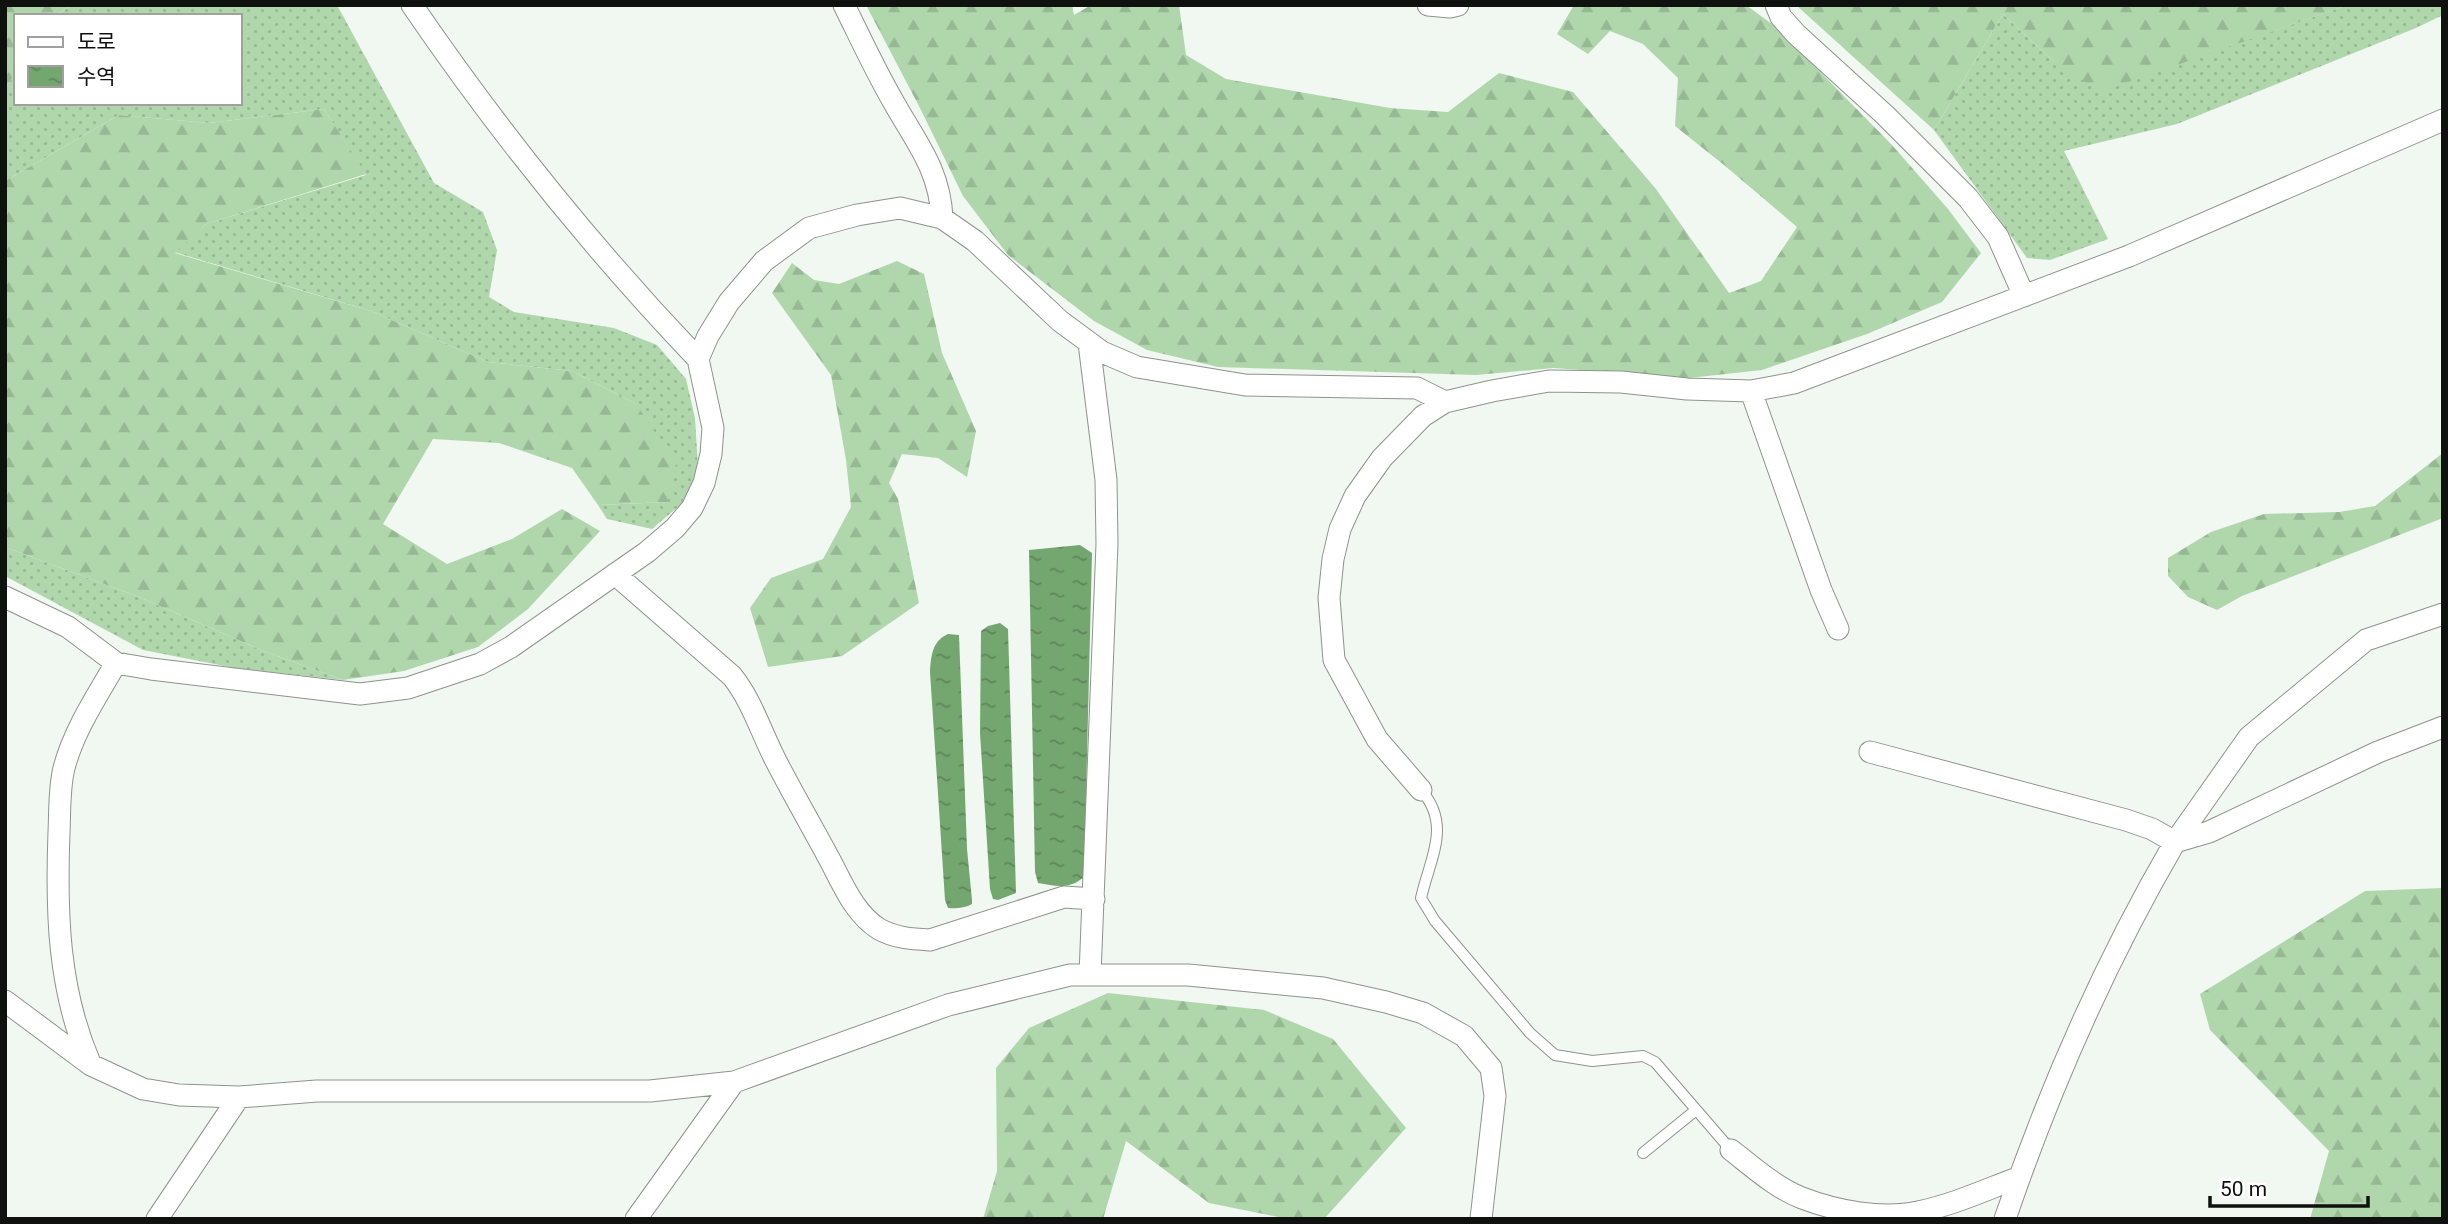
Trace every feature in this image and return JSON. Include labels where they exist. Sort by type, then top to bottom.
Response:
[{"type":"street","points":[[5,597],[68,627],[116,663],[360,694],[408,688],[480,664],[510,647],[647,552],[675,528],[692,508],[704,483],[711,454],[713,428],[698,359],[647,306],[511,145],[412,5]]},
{"type":"street","points":[[844,5],[892,99],[935,173],[941,197],[942,218]]},
{"type":"street","points":[[1428,5],[1458,5]]},
{"type":"street","points":[[1776,5],[1796,34],[1885,115],[1968,198],[1998,237],[2024,296]]},
{"type":"street","points":[[1421,790],[1377,739],[1334,660],[1329,597],[1333,559],[1340,529],[1355,496],[1382,458],[1423,416],[1445,402],[1549,380],[1751,391],[1794,383],[2129,256],[2443,120]]},
{"type":"street","points":[[698,359],[729,302],[764,261],[809,228],[856,215],[900,208],[942,218],[975,241],[1041,304],[1089,343],[1102,352],[1137,367],[1245,385],[1417,388],[1445,402]]},
{"type":"street","points":[[1089,343],[1106,480],[1107,544],[1090,975]]},
{"type":"street","points":[[1751,391],[1821,590],[1838,629]]},
{"type":"street","points":[[615,574],[732,676],[746,693],[776,760],[849,894],[863,916],[877,928],[909,939],[930,940],[1064,897],[1094,899]]},
{"type":"street","points":[[2005,1219],[2029,1148],[2083,1018],[2133,913],[2175,842],[2249,737],[2366,640],[2443,614]]},
{"type":"street","points":[[91,1065],[76,1030],[58,936],[60,811],[64,770],[75,736],[116,663]]},
{"type":"street","points":[[1870,752],[2126,820],[2152,829],[2175,842],[2209,832],[2378,752],[2443,727]]},
{"type":"street","points":[[5,1001],[91,1065],[143,1090],[179,1095],[239,1097],[317,1091],[650,1091],[734,1082],[948,1005],[1070,975],[1188,975],[1323,988],[1423,1013],[1464,1036],[1491,1068],[1494,1096],[1481,1219]]},
{"type":"street","points":[[636,1219],[734,1082]]},
{"type":"street","points":[[157,1219],[239,1097]]},
{"type":"street","points":[[1731,1150],[1766,1177],[1801,1198],[1877,1215],[1917,1212],[2020,1177]]},
{"type":"lane","points":[[1421,790],[1436,811],[1439,827],[1421,898],[1435,921],[1530,1033],[1555,1055],[1592,1061],[1643,1056],[1655,1062],[1731,1150]]},
{"type":"lane","points":[[1643,1153],[1696,1110]]},
{"type":"green space","points":[[5,5],[71,5],[58,14],[14,14],[14,76],[5,88]]},
{"type":"green space","points":[[71,5],[337,5],[434,183],[483,212],[497,250],[489,297],[514,312],[614,328],[657,345],[686,379],[695,418],[698,467],[686,500],[652,529],[607,519],[598,505],[667,502],[636,404],[572,371],[488,362],[371,311],[174,252],[206,224],[366,175],[324,109],[209,123],[119,115],[5,181],[5,88],[14,76],[14,105],[242,105],[242,14],[58,14]]},
{"type":"green space","points":[[866,5],[1072,5],[1074,15],[1091,5],[1179,5],[1186,55],[1226,79],[1390,108],[1448,112],[1499,73],[1573,92],[1656,189],[1729,293],[1761,281],[1797,227],[1675,126],[1678,78],[1643,44],[1610,31],[1588,54],[1557,34],[1574,5],[1746,5],[1776,27],[1892,145],[1948,209],[1981,253],[1942,302],[1867,334],[1762,370],[1689,378],[1553,368],[1476,375],[1218,367],[1147,350],[1094,321],[1008,255],[963,196]]},
{"type":"green space","points":[[1796,5],[2348,5],[2100,92],[2053,61],[2003,14],[1934,130]]},
{"type":"green space","points":[[2348,5],[2443,5],[2443,15],[2177,124],[2064,151],[2108,239],[2050,260],[2027,258],[1934,130],[2003,14],[2053,61],[2276,30]]},
{"type":"green space","points":[[324,109],[366,174],[206,224],[175,253],[371,311],[488,362],[572,371],[636,404],[676,464],[667,502],[598,505],[572,468],[499,443],[433,439],[383,524],[447,564],[512,539],[562,509],[600,531],[528,609],[478,647],[404,671],[343,680],[261,650],[139,597],[5,547],[5,181],[119,115],[209,123]]},
{"type":"green space","points":[[897,261],[924,274],[942,353],[976,431],[967,477],[938,458],[902,454],[889,483],[898,499],[919,603],[842,656],[768,667],[750,608],[771,578],[823,559],[851,507],[831,375],[772,293],[792,263],[814,280],[839,284]]},
{"type":"green space","points":[[2443,453],[2443,518],[2242,596],[2217,610],[2188,597],[2168,576],[2168,558],[2211,532],[2264,514],[2339,512],[2375,506]]},
{"type":"green space","points":[[5,547],[139,597],[261,650],[343,680],[235,668],[143,650],[5,576]]},
{"type":"green space","points":[[2443,888],[2443,1219],[2310,1219],[2329,1151],[2210,1030],[2200,994],[2365,891]]},
{"type":"green space","points":[[1108,993],[1264,1010],[1333,1039],[1406,1128],[1324,1219],[1288,1219],[1209,1203],[1126,1141],[1103,1219],[983,1219],[997,1171],[996,1068],[1029,1028]]},
{"type":"water","points":[[1080,545],[1092,553],[1084,877],[1073,884],[1057,886],[1038,883],[1035,872],[1029,550]]},
{"type":"water","points":[[1000,623],[1008,629],[1016,893],[998,900],[993,899],[990,889],[980,733],[981,631]]},
{"type":"water","points":[[948,634],[959,635],[967,849],[972,900],[972,904],[954,908],[948,908],[945,900],[930,672],[936,645]]}]
